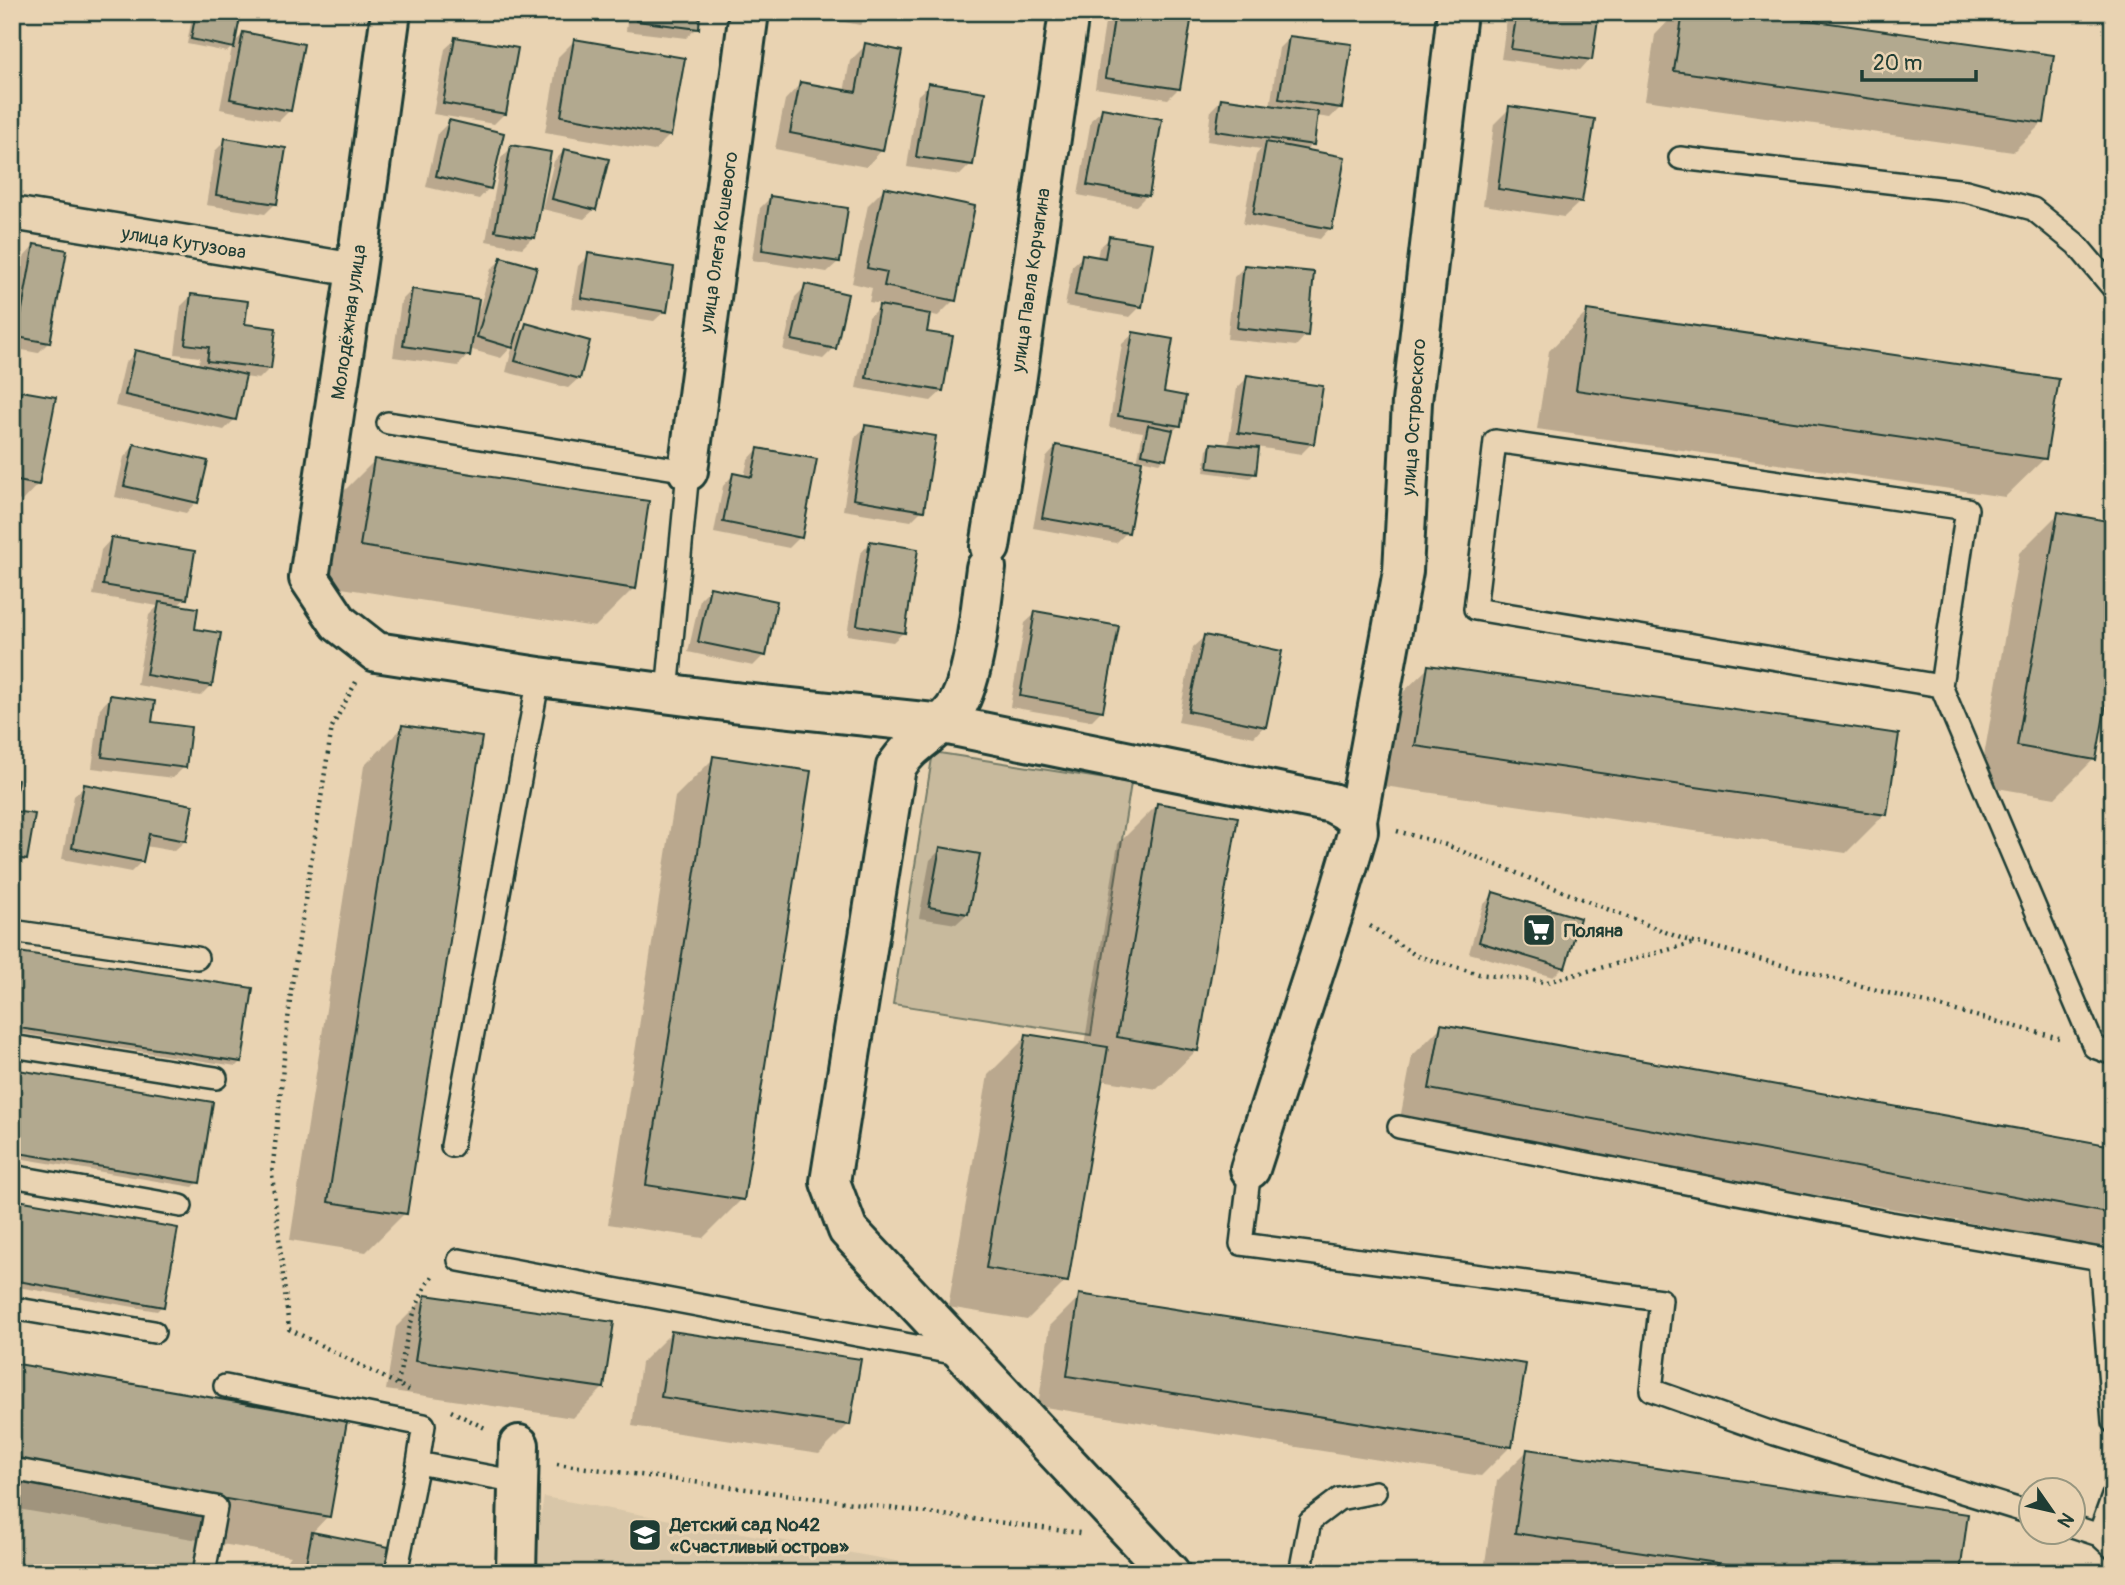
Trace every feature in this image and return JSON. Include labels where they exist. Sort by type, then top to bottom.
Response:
[{"type":"street","name":"Молодёжная улица","points":[[376,652],[339,623],[309,578],[356,270],[391,12]]},
{"type":"street","name":"улица Олега Кошевого","points":[[688,471],[749,12]]},
{"type":"street","name":"улица Павла Корчагина","points":[[943,724],[956,708],[966,688],[1016,383],[1069,12]]},
{"type":"street","name":"улица Островского","points":[[1250,1169],[1336,905],[1357,831],[1403,571],[1412,402],[1458,12]]},
{"type":"street","name":"улица Кутузова","points":[[12,213],[356,270]]},
{"type":"street","points":[[376,652],[539,677],[733,702],[943,724],[1332,803],[1357,820]]},
{"type":"street","points":[[943,724],[915,743],[896,767],[830,1182],[848,1230],[1170,1573]]},
{"type":"street","points":[[516,1573],[519,1462]]},
{"type":"lane","points":[[1679,158],[1966,191],[2034,209],[2076,244],[2113,288]]},
{"type":"lane","points":[[388,422],[688,471],[667,693]]},
{"type":"lane","points":[[1941,686],[1475,609],[1495,441],[1967,509],[1941,686],[2103,1051]]},
{"type":"lane","points":[[452,1146],[539,677]]},
{"type":"lane","points":[[12,931],[197,958]]},
{"type":"lane","points":[[12,1046],[216,1078]]},
{"type":"lane","points":[[1399,1127],[1891,1223],[2100,1259],[2113,1422]]},
{"type":"lane","points":[[1250,1169],[1241,1244],[1661,1300],[1651,1390],[1775,1433],[2016,1508]]},
{"type":"lane","points":[[12,1176],[181,1206]]},
{"type":"lane","points":[[459,1260],[965,1356]]},
{"type":"lane","points":[[12,1308],[154,1332]]},
{"type":"lane","points":[[225,1387],[424,1425],[396,1573]]},
{"type":"lane","points":[[418,1463],[519,1462]]},
{"type":"lane","points":[[12,1469],[216,1507],[204,1573]]},
{"type":"lane","points":[[1300,1573],[1310,1521],[1339,1499],[1375,1492]]},
{"type":"lane","points":[[2086,1532],[2106,1541],[2113,1496]]},
{"type":"path","points":[[376,652],[332,727],[291,991],[272,1174],[289,1329],[410,1390]]},
{"type":"path","points":[[1357,820],[1446,845],[1695,943],[2103,1051]]},
{"type":"path","points":[[1336,905],[1417,956],[1479,974],[1547,982],[1695,943]]},
{"type":"path","points":[[398,1384],[410,1320],[423,1289],[437,1267],[446,1261],[459,1260]]},
{"type":"path","points":[[446,1408],[519,1462],[1139,1541]]},
{"type":"shaded area","points":[[933,752],[1131,783],[1091,1035],[893,1004]]},
{"type":"shaded area","points":[[12,1469],[216,1507],[204,1573],[12,1573]]},
{"type":"shaded area","name":"Детский сад №42 «Счастливый остров»","points":[[544,1497],[962,1573],[530,1573]]},
{"type":"building","points":[[196,12],[241,13],[234,48],[191,39]]},
{"type":"building","points":[[637,12],[700,12],[699,29],[636,21]]},
{"type":"building","points":[[1115,12],[1191,21],[1180,89],[1105,78]]},
{"type":"building","points":[[1517,12],[1599,12],[1592,60],[1511,49]]},
{"type":"building","points":[[1683,12],[1752,12],[2054,55],[2044,123],[1674,71]]},
{"type":"building","points":[[243,32],[304,44],[291,111],[230,99]]},
{"type":"building","points":[[1289,36],[1352,44],[1342,108],[1279,99]]},
{"type":"building","points":[[455,37],[518,48],[506,114],[443,103]]},
{"type":"building","points":[[574,39],[685,58],[671,136],[561,116]]},
{"type":"building","points":[[865,43],[902,51],[883,151],[790,133],[800,82],[856,92]]},
{"type":"building","points":[[928,83],[985,92],[973,165],[916,157]]},
{"type":"building","points":[[1221,98],[1318,112],[1314,145],[1216,131]]},
{"type":"building","points":[[1509,106],[1595,119],[1582,202],[1498,189]]},
{"type":"building","points":[[1102,108],[1162,119],[1149,196],[1087,185]]},
{"type":"building","points":[[449,120],[504,133],[491,189],[436,176]]},
{"type":"building","points":[[225,138],[286,148],[277,204],[216,195]]},
{"type":"building","points":[[1266,142],[1345,157],[1332,229],[1253,214]]},
{"type":"building","points":[[511,145],[551,152],[535,238],[495,231]]},
{"type":"building","points":[[564,149],[609,159],[596,210],[552,199]]},
{"type":"building","points":[[884,187],[975,206],[956,301],[884,286],[887,272],[867,268]]},
{"type":"building","points":[[770,196],[848,208],[840,262],[762,250]]},
{"type":"building","points":[[1109,236],[1153,243],[1142,307],[1075,295],[1082,254],[1105,258]]},
{"type":"building","points":[[34,244],[67,250],[50,343],[17,337]]},
{"type":"building","points":[[588,253],[674,267],[667,312],[581,298]]},
{"type":"building","points":[[501,257],[537,267],[513,348],[477,337]]},
{"type":"building","points":[[1244,265],[1314,272],[1308,336],[1237,328]]},
{"type":"building","points":[[805,284],[848,294],[836,349],[792,340]]},
{"type":"building","points":[[412,289],[479,299],[470,356],[403,346]]},
{"type":"building","points":[[191,294],[248,301],[245,324],[276,328],[271,369],[207,361],[209,347],[185,344]]},
{"type":"building","points":[[879,305],[930,314],[927,332],[953,336],[943,391],[866,378]]},
{"type":"building","points":[[1587,310],[2059,379],[2046,459],[1576,390]]},
{"type":"building","points":[[526,323],[590,341],[580,379],[515,361]]},
{"type":"building","points":[[1133,332],[1173,339],[1164,392],[1186,396],[1181,426],[1118,416]]},
{"type":"building","points":[[135,350],[246,375],[236,420],[125,395]]},
{"type":"building","points":[[1247,375],[1323,386],[1314,444],[1238,433]]},
{"type":"building","points":[[21,391],[56,397],[39,485],[12,480],[12,434]]},
{"type":"building","points":[[865,425],[936,436],[924,511],[853,499]]},
{"type":"building","points":[[1148,425],[1173,430],[1166,459],[1142,454]]},
{"type":"building","points":[[1211,443],[1259,448],[1256,474],[1208,468]]},
{"type":"building","points":[[134,444],[208,461],[198,503],[124,486]]},
{"type":"building","points":[[1056,445],[1142,461],[1129,533],[1042,518]]},
{"type":"building","points":[[758,448],[817,459],[802,538],[723,522],[733,473],[752,477]]},
{"type":"building","points":[[374,459],[649,501],[636,589],[360,546]]},
{"type":"building","points":[[2058,512],[2113,522],[2113,664],[2096,760],[2017,746]]},
{"type":"building","points":[[111,537],[195,551],[187,599],[103,585]]},
{"type":"building","points":[[870,541],[918,549],[905,633],[857,625]]},
{"type":"building","points":[[710,587],[777,601],[766,656],[698,642]]},
{"type":"building","points":[[159,602],[198,608],[195,629],[221,633],[212,686],[146,675]]},
{"type":"building","points":[[1035,611],[1119,626],[1103,711],[1020,696]]},
{"type":"building","points":[[1204,635],[1282,651],[1266,727],[1188,711]]},
{"type":"building","points":[[1428,665],[1899,734],[1887,815],[1415,746]]},
{"type":"building","points":[[110,695],[155,701],[152,722],[191,727],[186,768],[102,757]]},
{"type":"building","points":[[402,725],[482,737],[407,1214],[328,1202]]},
{"type":"building","points":[[713,756],[811,771],[744,1200],[646,1185]]},
{"type":"building","points":[[12,779],[18,780],[13,811],[35,814],[27,860],[12,857]]},
{"type":"building","points":[[84,784],[193,805],[186,841],[149,834],[143,862],[72,848]]},
{"type":"building","points":[[1157,803],[1238,817],[1198,1051],[1117,1037]]},
{"type":"building","points":[[940,847],[980,854],[968,914],[929,907]]},
{"type":"building","points":[[1493,892],[1580,918],[1565,968],[1479,942]]},
{"type":"building","points":[[12,951],[253,988],[242,1062],[12,1027]]},
{"type":"building","points":[[1441,1024],[2113,1146],[2113,1214],[1429,1089]]},
{"type":"building","points":[[1026,1034],[1108,1047],[1068,1282],[986,1268]]},
{"type":"building","points":[[12,1069],[213,1102],[200,1183],[12,1152]]},
{"type":"building","points":[[12,1199],[178,1228],[164,1307],[12,1280]]},
{"type":"building","points":[[1079,1294],[1526,1364],[1512,1447],[1067,1376]]},
{"type":"building","points":[[425,1295],[614,1322],[604,1388],[415,1361]]},
{"type":"building","points":[[671,1331],[861,1359],[850,1425],[661,1397]]},
{"type":"building","points":[[12,1363],[347,1421],[330,1517],[12,1462]]},
{"type":"building","points":[[1527,1449],[1968,1514],[1960,1573],[1785,1573],[1515,1533]]},
{"type":"building","points":[[312,1532],[389,1547],[384,1573],[304,1573]]},
{"type":"place","name":"Поляна","points":[[1539,930]]},
{"type":"place","name":"Детский сад №42 «Счастливый остров»","points":[[645,1535]]}]
